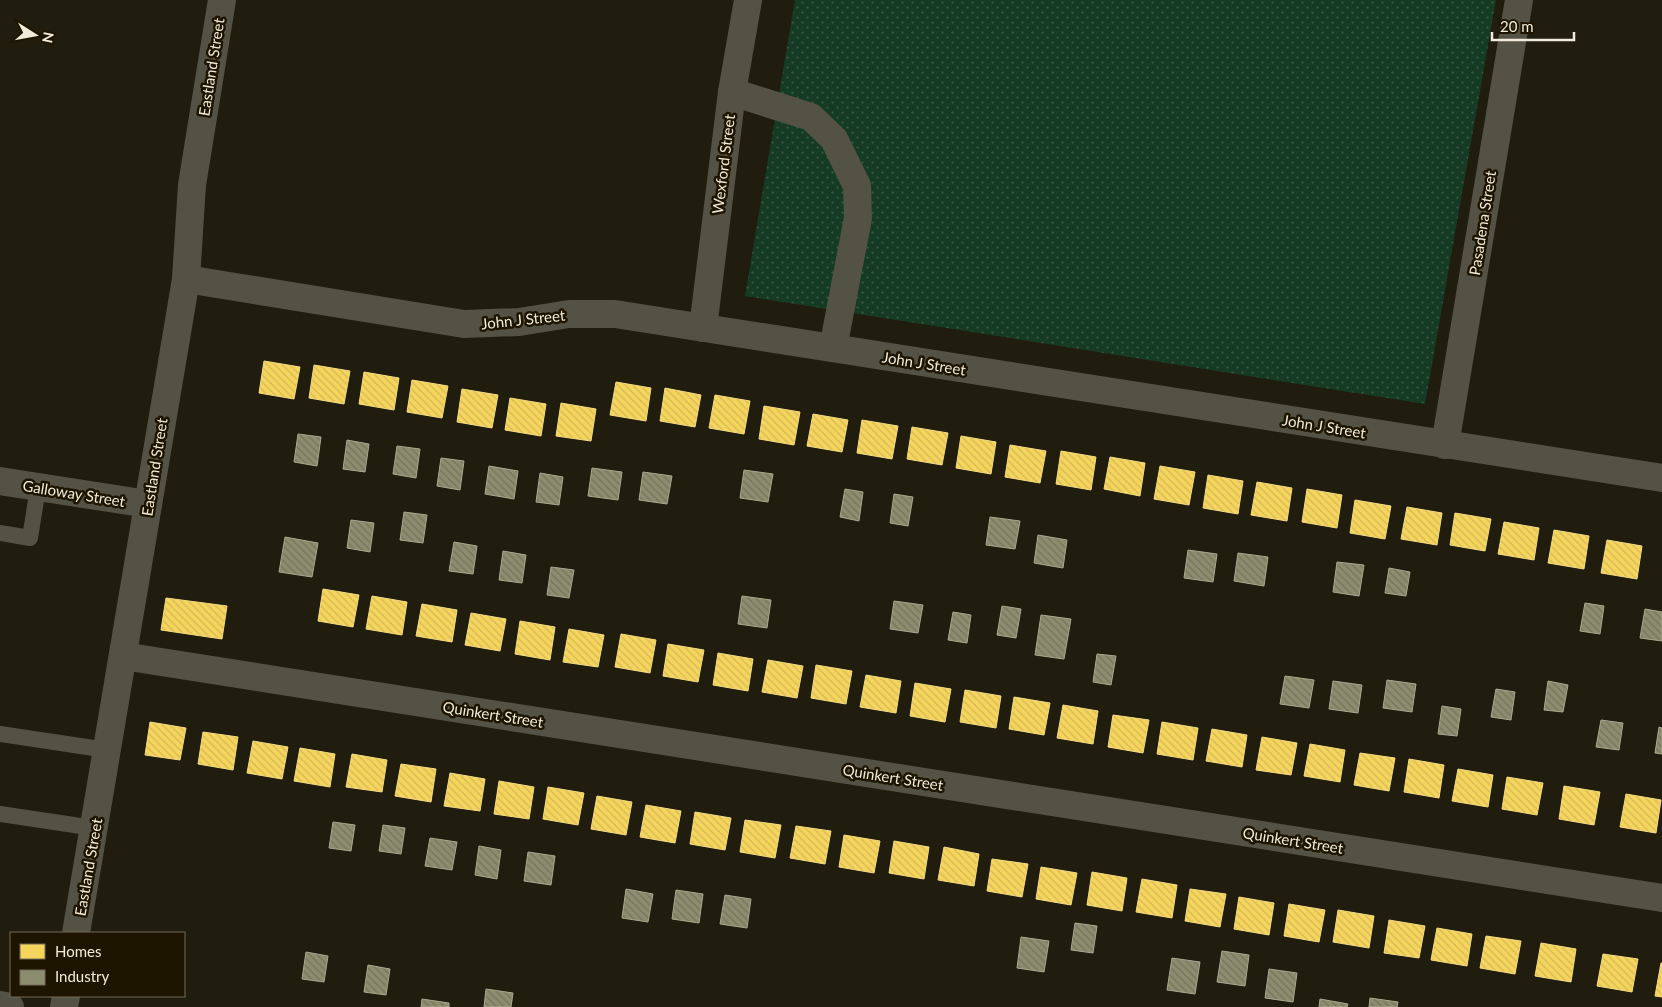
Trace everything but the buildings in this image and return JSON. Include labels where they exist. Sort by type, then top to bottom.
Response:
[{"type":"street","name":"Eastland Street","points":[[76,932],[186,279],[192,185],[222,0]]},
{"type":"street","name":"Wexford Street","points":[[703,328],[732,92],[748,0]]},
{"type":"street","name":"Pasadena Street","points":[[1445,445],[1519,0]]},
{"type":"street","points":[[732,92],[811,117],[834,139],[857,186],[858,218],[833,348]]},
{"type":"street","name":"John J Street","points":[[186,279],[464,324],[490,324],[569,314],[614,314],[1662,478]]},
{"type":"street","name":"Galloway Street","points":[[0,481],[148,504]]},
{"type":"street","name":"Quinkert Street","points":[[124,656],[1662,898]]},
{"type":"street","points":[[0,1005],[10,1007]]},
{"type":"lane","points":[[0,533],[30,538],[38,488]]},
{"type":"lane","points":[[0,734],[108,750]]},
{"type":"lane","points":[[0,814],[94,828]]},
{"type":"green space","points":[[795,0],[1496,0],[1425,404],[745,296]]}]
